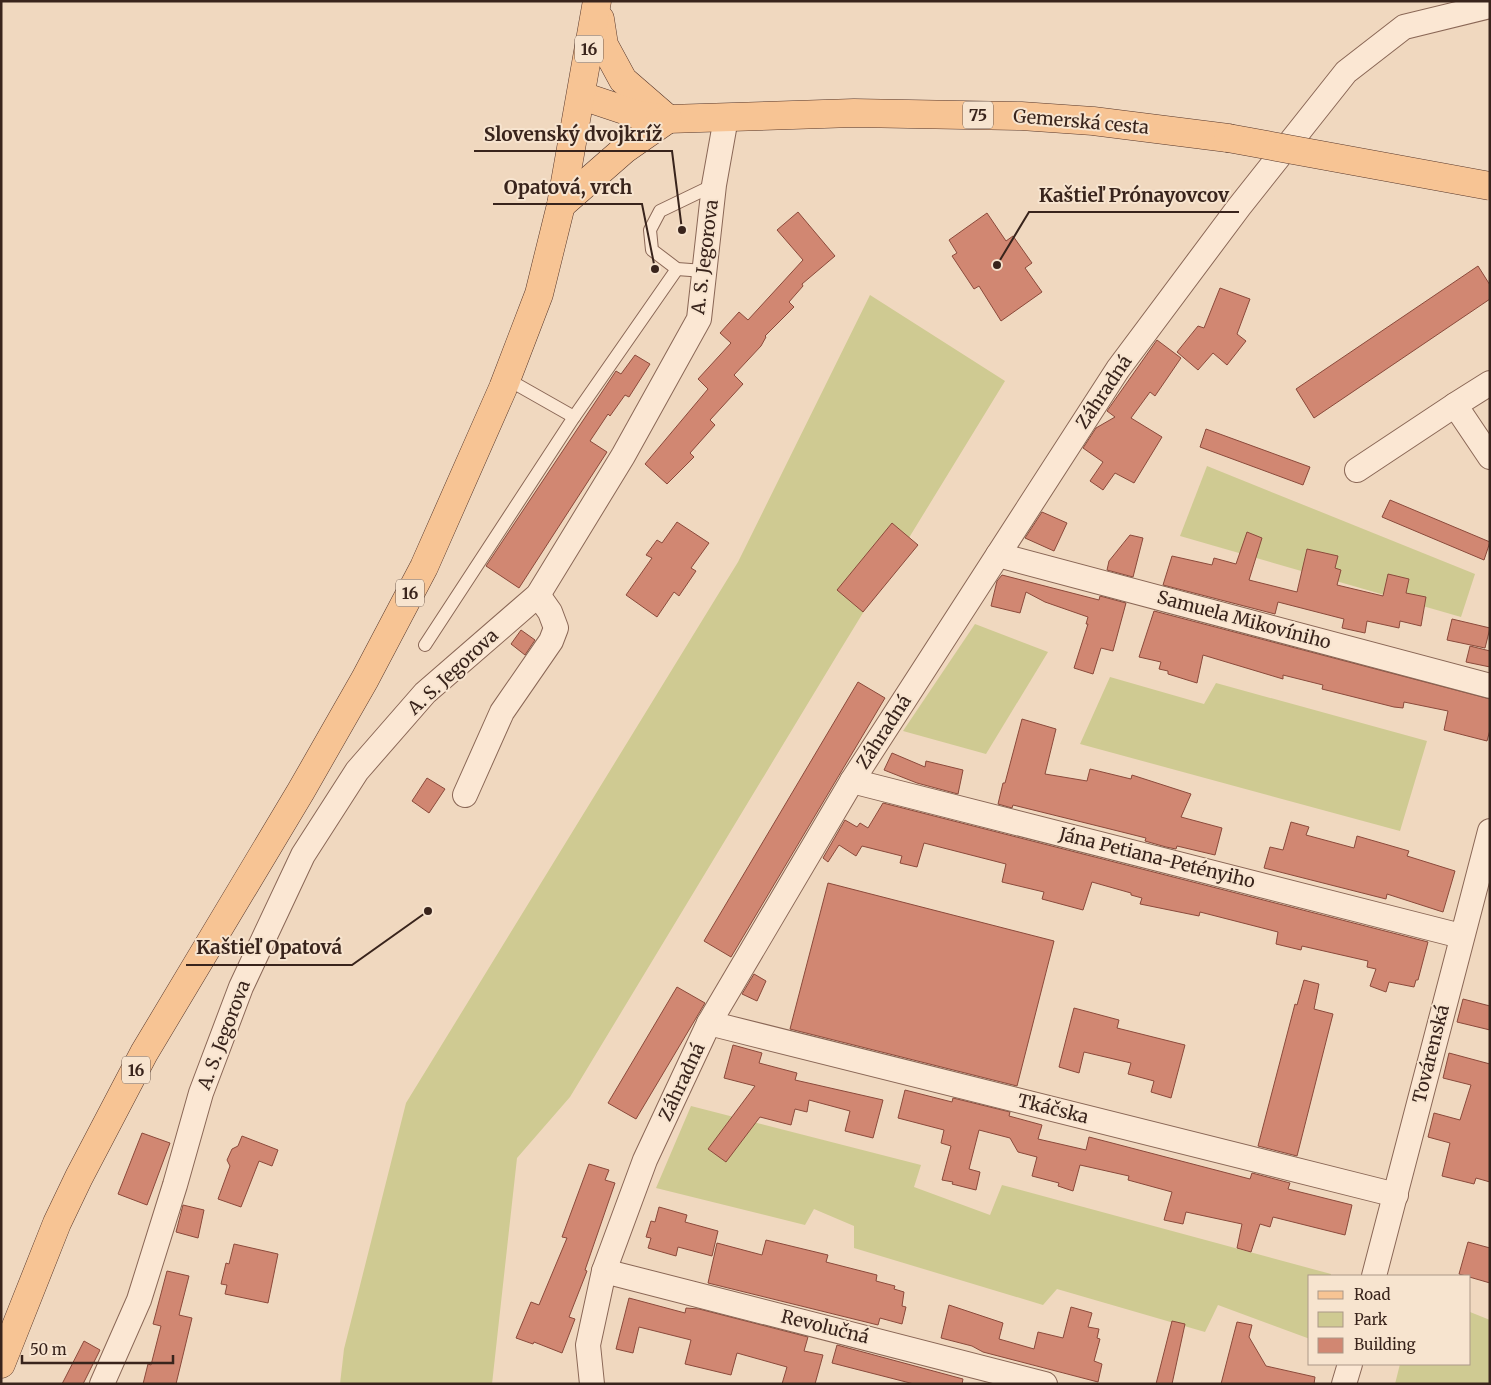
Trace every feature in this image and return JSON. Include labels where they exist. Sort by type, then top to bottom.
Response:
[{"type":"main road","name":"16","points":[[1,1364],[57,1223],[79,1177],[144,1053],[301,791],[365,679],[424,567],[507,379],[539,294],[561,204],[582,96],[597,2]]},
{"type":"main road","points":[[561,204],[625,149],[668,119],[623,80],[604,45],[597,2]]},
{"type":"main road","name":"75","points":[[582,96],[639,115],[668,119]]},
{"type":"main road","name":"Gemerská cesta","points":[[668,119],[854,113],[1021,116],[1093,121],[1228,138],[1490,186]]},
{"type":"street","name":"Záhradná","points":[[592,1384],[588,1345],[604,1271],[645,1160],[709,1023],[852,781],[1118,369],[1346,72],[1404,27],[1490,6]]},
{"type":"street","name":"A. S. Jegorova","points":[[102,1384],[139,1300],[202,1093],[241,987],[303,855],[357,771],[424,693],[538,595],[623,456],[699,319],[714,185],[726,118]]},
{"type":"street","points":[[1357,470],[1490,383]]},
{"type":"street","points":[[1455,406],[1490,457]]},
{"type":"street","name":"Samuela Mikovíniho","points":[[998,554],[1490,686]]},
{"type":"street","points":[[465,795],[502,712],[551,641],[556,628],[550,612],[538,595]]},
{"type":"street","name":"Jána Petiana-Petényiho","points":[[852,781],[1461,936]]},
{"type":"street","name":"Továrenská","points":[[1374,1275],[1461,936],[1490,831]]},
{"type":"street","name":"Tkáčska","points":[[709,1023],[1396,1195]]},
{"type":"street","name":"Revolučná","points":[[604,1271],[1046,1384]]},
{"type":"street","points":[[1344,1384],[1350,1365]]},
{"type":"lane","points":[[704,271],[677,269],[652,250],[650,230],[660,211],[714,185]]},
{"type":"lane","points":[[425,645],[574,417],[677,269]]},
{"type":"lane","points":[[507,379],[574,417]]},
{"type":"green space","points":[[870,295],[1005,381],[570,1097],[517,1158],[492,1384],[340,1384],[344,1349],[406,1103],[738,562]]},
{"type":"green space","points":[[1207,466],[1475,574],[1461,617],[1180,536]]},
{"type":"green space","points":[[975,624],[1048,652],[986,754],[903,731]]},
{"type":"green space","points":[[1110,677],[1204,704],[1216,683],[1427,741],[1400,831],[1080,744]]},
{"type":"green space","points":[[691,1106],[921,1165],[914,1187],[990,1215],[1002,1185],[1331,1275],[1308,1275],[1308,1338],[1218,1305],[1205,1332],[1057,1289],[1043,1305],[854,1248],[854,1226],[814,1209],[805,1225],[656,1188]]},
{"type":"green space","points":[[1471,1312],[1490,1320],[1490,1384],[1395,1384],[1400,1365],[1471,1365]]},
{"type":"building","points":[[798,212],[835,256],[802,284],[803,286],[789,302],[794,307],[765,336],[761,346],[734,375],[743,384],[710,420],[715,425],[690,453],[694,457],[667,484],[645,464],[708,389],[698,379],[731,343],[720,333],[739,312],[748,320],[803,260],[777,230]]},
{"type":"building","points":[[987,213],[1006,241],[1013,236],[1032,263],[1025,268],[1042,292],[1001,321],[979,286],[974,289],[952,256],[957,253],[949,240]]},
{"type":"building","points":[[1478,266],[1490,285],[1490,299],[1314,418],[1296,389]]},
{"type":"building","points":[[1220,288],[1250,299],[1237,334],[1246,341],[1227,365],[1213,353],[1198,370],[1177,352],[1198,326],[1204,328]]},
{"type":"building","points":[[1157,340],[1181,358],[1155,396],[1150,392],[1131,418],[1162,437],[1134,483],[1115,473],[1103,490],[1090,481],[1103,462],[1083,448],[1096,428],[1115,417],[1107,411]]},
{"type":"building","points":[[635,355],[650,364],[629,397],[625,395],[610,416],[608,414],[590,441],[607,452],[519,588],[486,566],[616,371],[621,374]]},
{"type":"building","points":[[1206,429],[1310,467],[1303,485],[1200,447]]},
{"type":"building","points":[[1390,500],[1490,542],[1484,560],[1382,517]]},
{"type":"building","points":[[1042,512],[1067,523],[1054,551],[1025,538]]},
{"type":"building","points":[[677,522],[709,543],[691,568],[696,571],[679,596],[674,592],[657,617],[626,595],[652,558],[646,555],[657,540],[662,543]]},
{"type":"building","points":[[892,523],[918,545],[863,612],[837,590]]},
{"type":"building","points":[[1247,532],[1262,538],[1249,580],[1297,592],[1307,549],[1338,556],[1335,568],[1341,570],[1337,585],[1383,596],[1388,574],[1409,579],[1406,593],[1426,597],[1421,626],[1400,621],[1399,628],[1367,621],[1365,633],[1342,628],[1344,619],[1278,602],[1275,614],[1163,585],[1172,556],[1212,565],[1214,558],[1236,564]]},
{"type":"building","points":[[1130,535],[1143,538],[1133,577],[1107,570],[1109,561]]},
{"type":"building","points":[[1002,575],[1099,600],[1100,596],[1126,603],[1113,651],[1101,648],[1093,674],[1074,668],[1088,624],[1086,624],[1088,617],[1045,602],[1026,592],[1020,613],[991,606],[997,581]]},
{"type":"building","points":[[1154,611],[1490,699],[1490,730],[1487,741],[1444,730],[1448,711],[1404,702],[1403,708],[1394,707],[1322,689],[1323,685],[1283,675],[1283,679],[1203,655],[1197,683],[1168,674],[1168,671],[1159,669],[1161,662],[1139,657]]},
{"type":"building","points":[[1452,619],[1490,628],[1485,648],[1447,640]]},
{"type":"building","points":[[521,630],[535,640],[525,655],[511,644]]},
{"type":"building","points":[[1470,646],[1490,651],[1490,667],[1466,662]]},
{"type":"building","points":[[858,682],[885,698],[731,957],[704,941]]},
{"type":"building","points":[[1022,719],[1056,729],[1045,774],[1087,781],[1090,769],[1131,779],[1132,775],[1191,794],[1181,817],[1222,828],[1215,855],[1177,846],[1176,849],[1166,847],[1145,841],[1146,838],[1013,805],[1012,808],[998,804]]},
{"type":"building","points":[[892,753],[925,767],[926,761],[963,770],[958,794],[917,783],[884,770]]},
{"type":"building","points":[[427,778],[445,789],[429,813],[412,801]]},
{"type":"building","points":[[883,803],[1428,942],[1418,980],[1416,980],[1414,987],[1389,982],[1386,992],[1370,986],[1376,969],[1367,967],[1368,961],[1302,946],[1301,950],[1276,944],[1278,932],[1200,912],[1199,916],[1140,904],[1142,898],[1092,882],[1083,910],[1042,899],[1044,892],[1002,882],[1006,864],[924,843],[917,867],[900,863],[902,856],[862,846],[856,856],[839,845],[828,862],[823,858],[845,820],[857,827],[860,823],[868,828]]},
{"type":"building","points":[[1291,822],[1309,827],[1306,835],[1354,848],[1357,836],[1409,851],[1407,856],[1455,871],[1443,912],[1387,894],[1386,899],[1264,868],[1270,847],[1283,850]]},
{"type":"building","points":[[828,883],[1054,941],[1017,1086],[790,1029]]},
{"type":"building","points":[[754,974],[766,981],[757,1001],[742,994]]},
{"type":"building","points":[[1304,980],[1319,984],[1314,1009],[1333,1014],[1297,1156],[1258,1146],[1295,1004],[1297,1005]]},
{"type":"building","points":[[677,987],[705,1003],[636,1119],[608,1103]]},
{"type":"building","points":[[1463,999],[1490,1006],[1490,1030],[1457,1022]]},
{"type":"building","points":[[1074,1008],[1119,1020],[1117,1028],[1185,1045],[1171,1098],[1151,1092],[1154,1081],[1128,1074],[1131,1063],[1084,1052],[1079,1073],[1059,1067]]},
{"type":"building","points":[[733,1045],[762,1053],[759,1063],[797,1073],[795,1080],[883,1100],[873,1138],[845,1131],[850,1111],[809,1100],[807,1112],[795,1109],[791,1125],[760,1117],[726,1162],[708,1149],[755,1086],[724,1078]]},
{"type":"building","points":[[1449,1053],[1490,1064],[1490,1182],[1476,1178],[1474,1184],[1442,1176],[1450,1143],[1428,1137],[1434,1113],[1460,1120],[1471,1085],[1443,1078]]},
{"type":"building","points":[[905,1090],[952,1102],[953,1098],[1010,1112],[1009,1116],[1042,1125],[1038,1139],[1086,1150],[1089,1137],[1250,1179],[1252,1173],[1290,1183],[1288,1189],[1352,1205],[1345,1235],[1273,1217],[1270,1227],[1260,1224],[1251,1252],[1237,1248],[1242,1224],[1186,1212],[1183,1224],[1164,1220],[1172,1192],[1128,1180],[1129,1176],[1080,1165],[1073,1191],[1058,1186],[1059,1183],[1032,1176],[1037,1157],[1018,1152],[1010,1138],[979,1130],[969,1169],[980,1172],[976,1190],[952,1184],[953,1182],[942,1180],[951,1146],[941,1143],[944,1130],[898,1118]]},
{"type":"building","points":[[142,1133],[170,1143],[147,1205],[118,1194]]},
{"type":"building","points":[[242,1136],[278,1150],[272,1166],[259,1161],[241,1207],[218,1199],[230,1166],[227,1160],[232,1149],[238,1146]]},
{"type":"building","points":[[589,1164],[609,1170],[605,1180],[615,1183],[585,1270],[587,1271],[569,1317],[575,1319],[562,1353],[534,1342],[533,1344],[516,1338],[531,1302],[539,1305],[567,1238],[562,1237]]},
{"type":"building","points":[[183,1205],[204,1210],[198,1238],[176,1232]]},
{"type":"building","points":[[659,1207],[687,1215],[685,1222],[718,1231],[712,1256],[678,1247],[676,1256],[648,1248],[651,1238],[646,1237],[651,1221],[655,1222]]},
{"type":"building","points":[[766,1240],[828,1255],[826,1262],[877,1275],[876,1281],[895,1286],[894,1289],[904,1292],[902,1306],[906,1307],[902,1324],[880,1318],[878,1325],[708,1283],[717,1243],[762,1255]]},
{"type":"building","points":[[1468,1242],[1490,1248],[1490,1283],[1471,1277],[1471,1275],[1459,1274]]},
{"type":"building","points":[[234,1244],[278,1254],[268,1303],[225,1294],[227,1285],[221,1284],[226,1263],[229,1264]]},
{"type":"building","points":[[167,1271],[189,1276],[179,1315],[192,1318],[176,1384],[143,1384],[148,1364],[151,1365],[161,1326],[153,1324]]},
{"type":"building","points":[[629,1298],[685,1313],[686,1308],[699,1309],[808,1337],[804,1351],[823,1355],[815,1384],[782,1384],[787,1367],[737,1353],[731,1375],[685,1364],[691,1340],[639,1327],[633,1353],[616,1349]]},
{"type":"building","points":[[949,1305],[1003,1323],[999,1339],[1034,1349],[1038,1332],[1063,1338],[1071,1307],[1092,1313],[1088,1327],[1099,1329],[1097,1338],[1100,1339],[1094,1361],[1102,1364],[1098,1382],[983,1352],[972,1346],[941,1338]]},
{"type":"building","points":[[1172,1321],[1185,1324],[1172,1384],[1156,1384]]},
{"type":"building","points":[[1237,1322],[1252,1325],[1249,1337],[1266,1366],[1315,1377],[1314,1384],[1221,1384]]},
{"type":"building","points":[[84,1341],[100,1350],[83,1384],[62,1384]]},
{"type":"building","points":[[837,1345],[963,1379],[962,1384],[914,1384],[832,1363]]},
{"type":"place","name":"Slovenský dvojkríž","points":[[682,230]]},
{"type":"place","name":"Kaštieľ Prónayovcov","points":[[997,265]]},
{"type":"place","name":"Opatová, vrch","points":[[655,269]]},
{"type":"place","name":"Kaštieľ Opatová","points":[[428,911]]}]
